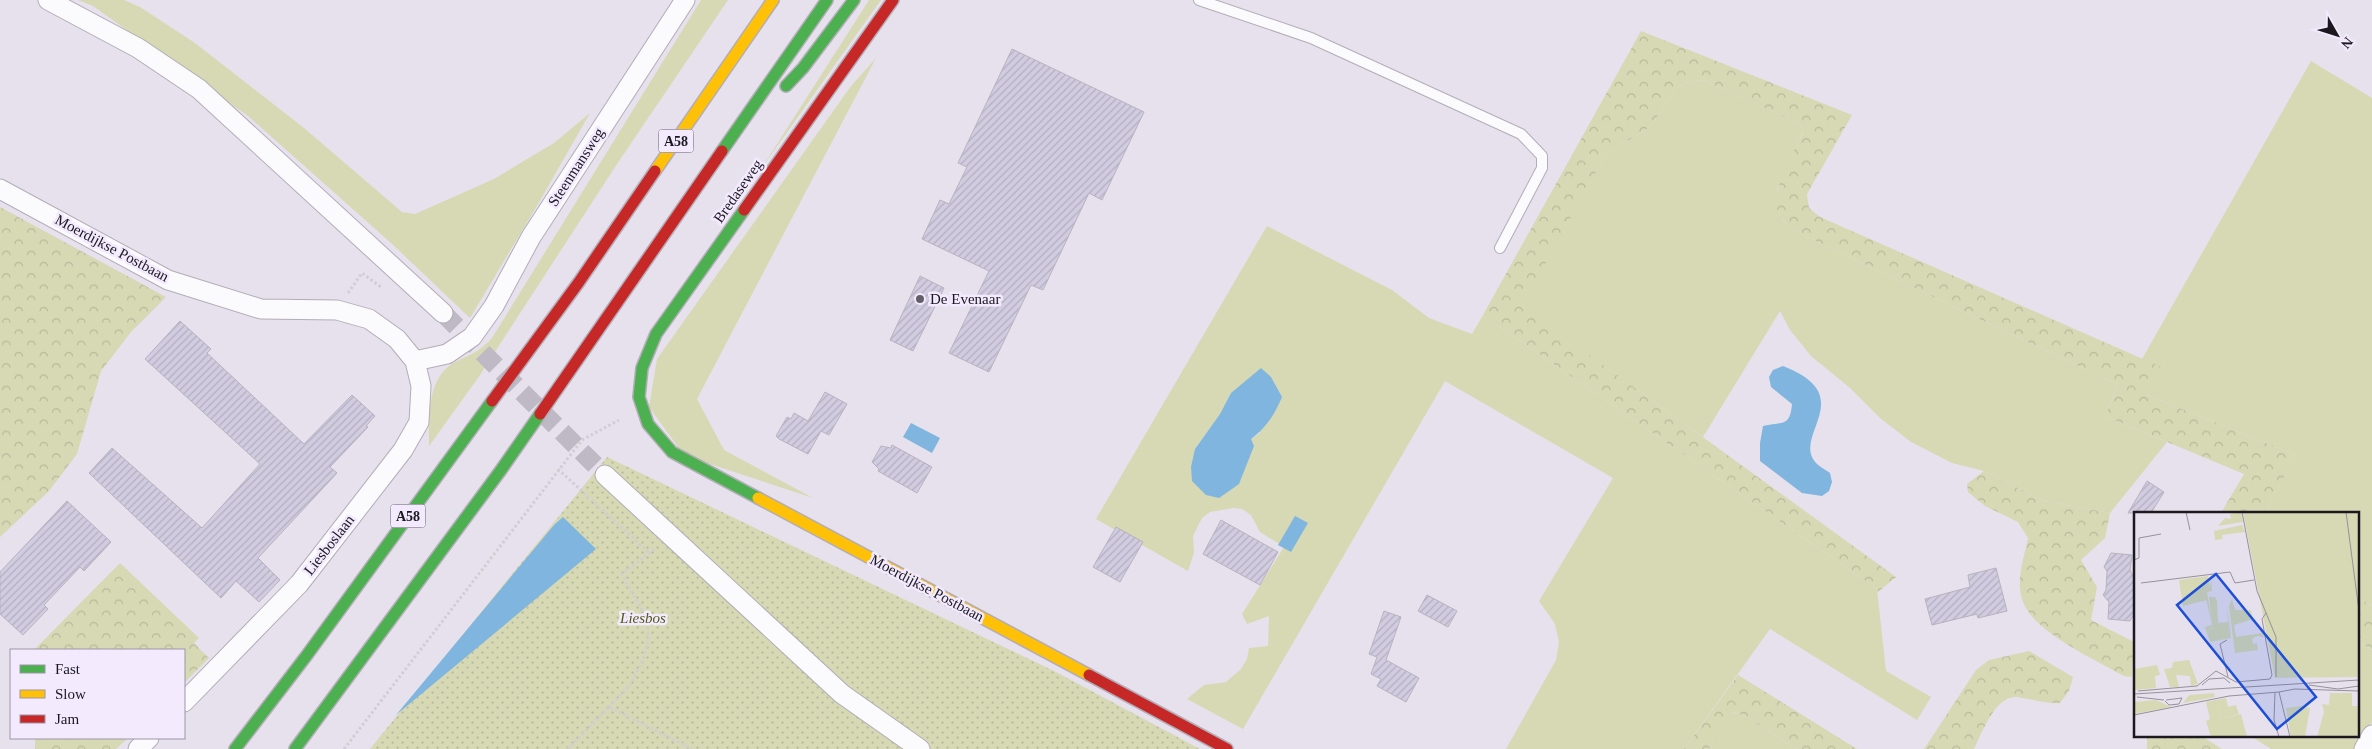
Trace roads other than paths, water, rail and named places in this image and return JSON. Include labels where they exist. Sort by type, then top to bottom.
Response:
[{"type":"main road","name":"A58","points":[[236,749],[579,282],[773,0]]},
{"type":"main road","points":[[295,749],[501,470],[827,0]]},
{"type":"main road","points":[[726,148],[803,68],[854,0]]},
{"type":"main road","name":"Bredaseweg","points":[[641,412],[639,382],[645,357],[656,334],[893,0]]},
{"type":"main road","name":"Moerdijkse Postbaan","points":[[641,412],[653,435],[672,452],[1226,749]]},
{"type":"street","points":[[48,0],[138,48],[199,89],[443,314]]},
{"type":"street","name":"Steenmansweg","points":[[415,361],[447,354],[472,337],[494,306],[530,237],[685,0]]},
{"type":"street","name":"Moerdijkse Postbaan","points":[[0,189],[168,280],[261,308],[336,310],[370,319],[397,339],[415,361]]},
{"type":"street","name":"Liesboslaan","points":[[185,701],[299,584],[403,450],[419,422],[421,386],[415,361]]},
{"type":"street","points":[[605,475],[842,694],[920,749]]},
{"type":"street","points":[[2364,749],[2372,735]]},
{"type":"street","points":[[138,749],[148,739]]},
{"type":"lane","points":[[1199,0],[1311,38],[1521,134],[1542,156],[1542,168],[1500,248]]},
{"type":"water","points":[[1783,366],[1806,378],[1818,390],[1821,403],[1811,441],[1811,453],[1817,464],[1830,473],[1832,482],[1829,491],[1822,496],[1802,493],[1760,461],[1760,443],[1763,426],[1784,422],[1791,412],[1792,404],[1771,387],[1769,377],[1773,370]]},
{"type":"water","points":[[1261,368],[1271,377],[1282,397],[1270,420],[1251,439],[1254,446],[1239,484],[1219,498],[1206,495],[1192,481],[1191,467],[1195,449],[1220,414],[1231,393]]},
{"type":"water","points":[[911,423],[940,438],[932,453],[903,437]]},
{"type":"water","points":[[1295,516],[1308,523],[1291,552],[1278,545]]},
{"type":"water","points":[[563,517],[596,549],[396,715],[554,525]]},
{"type":"tunnel","points":[[443,313],[605,475]]},
{"type":"place","name":"De Evenaar","points":[[920,299]]},
{"type":"park label","name":"Liesbos","points":[[643,618]]}]
